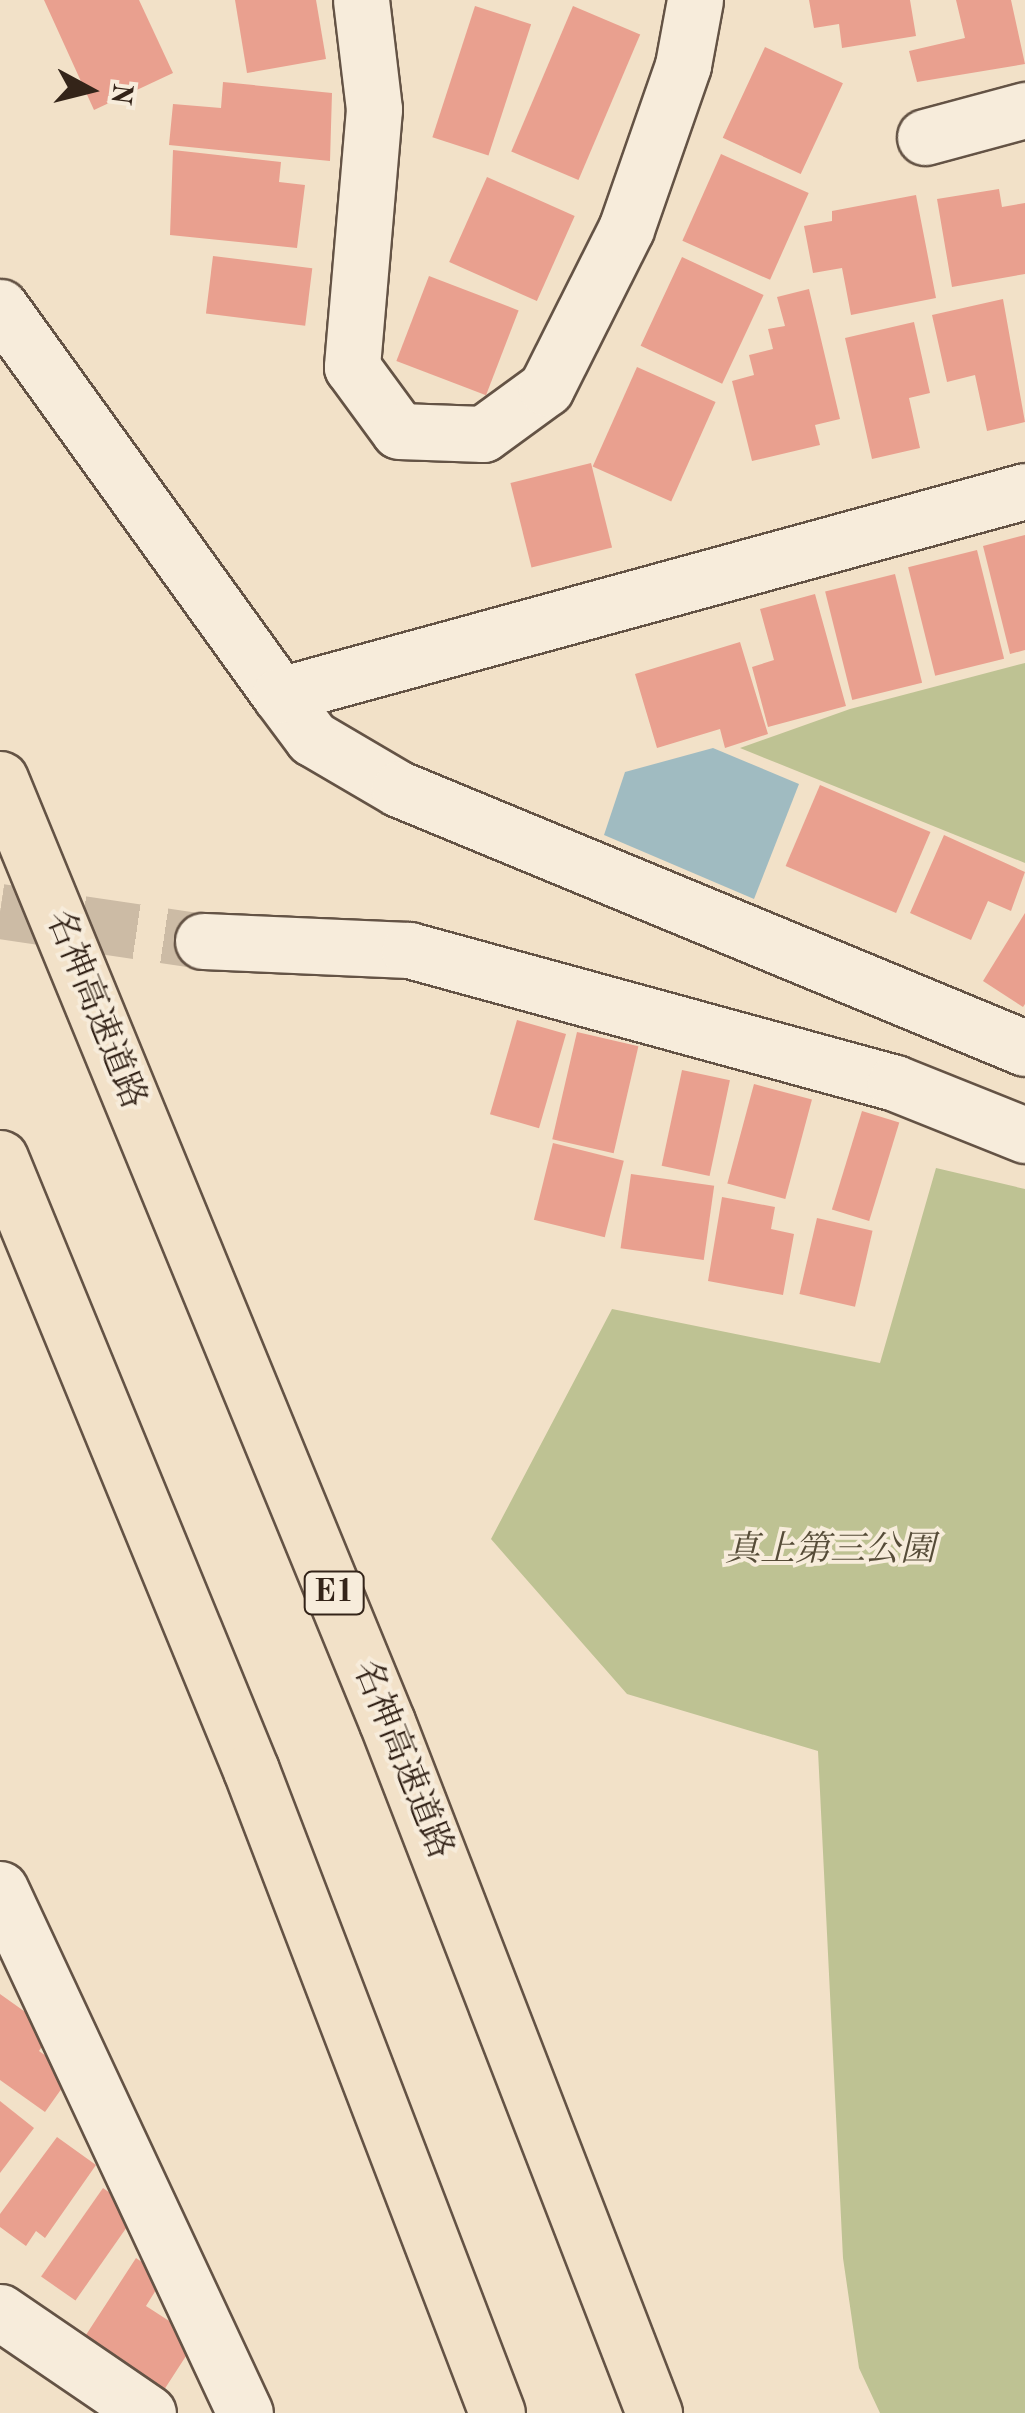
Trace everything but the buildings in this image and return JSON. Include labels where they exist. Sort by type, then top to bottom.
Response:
[{"type":"highway","name":"名神高速道路","points":[[0,779],[387,1722],[654,2413]]},
{"type":"highway","points":[[0,1158],[251,1770],[497,2413]]},
{"type":"street","points":[[361,0],[374,110],[352,367],[400,432],[483,434],[546,388],[626,228],[683,65],[695,0]]},
{"type":"street","points":[[926,137],[1025,110]]},
{"type":"street","points":[[0,306],[312,738],[399,789],[1025,1048]]},
{"type":"street","points":[[280,696],[1025,490]]},
{"type":"street","points":[[203,941],[409,950],[895,1083],[1025,1135]]},
{"type":"street","points":[[0,1889],[245,2413]]},
{"type":"street","points":[[0,2312],[148,2413]]},
{"type":"green space","points":[[1025,663],[1025,863],[740,748],[850,709]]},
{"type":"green space","name":"真上第三公園","points":[[936,1168],[1025,1189],[1025,2413],[880,2413],[859,2368],[843,2258],[818,1751],[627,1694],[491,1539],[612,1309],[880,1363]]},
{"type":"water","points":[[713,748],[799,784],[754,899],[604,835],[625,772]]},
{"type":"tunnel","points":[[0,911],[203,941]]}]
